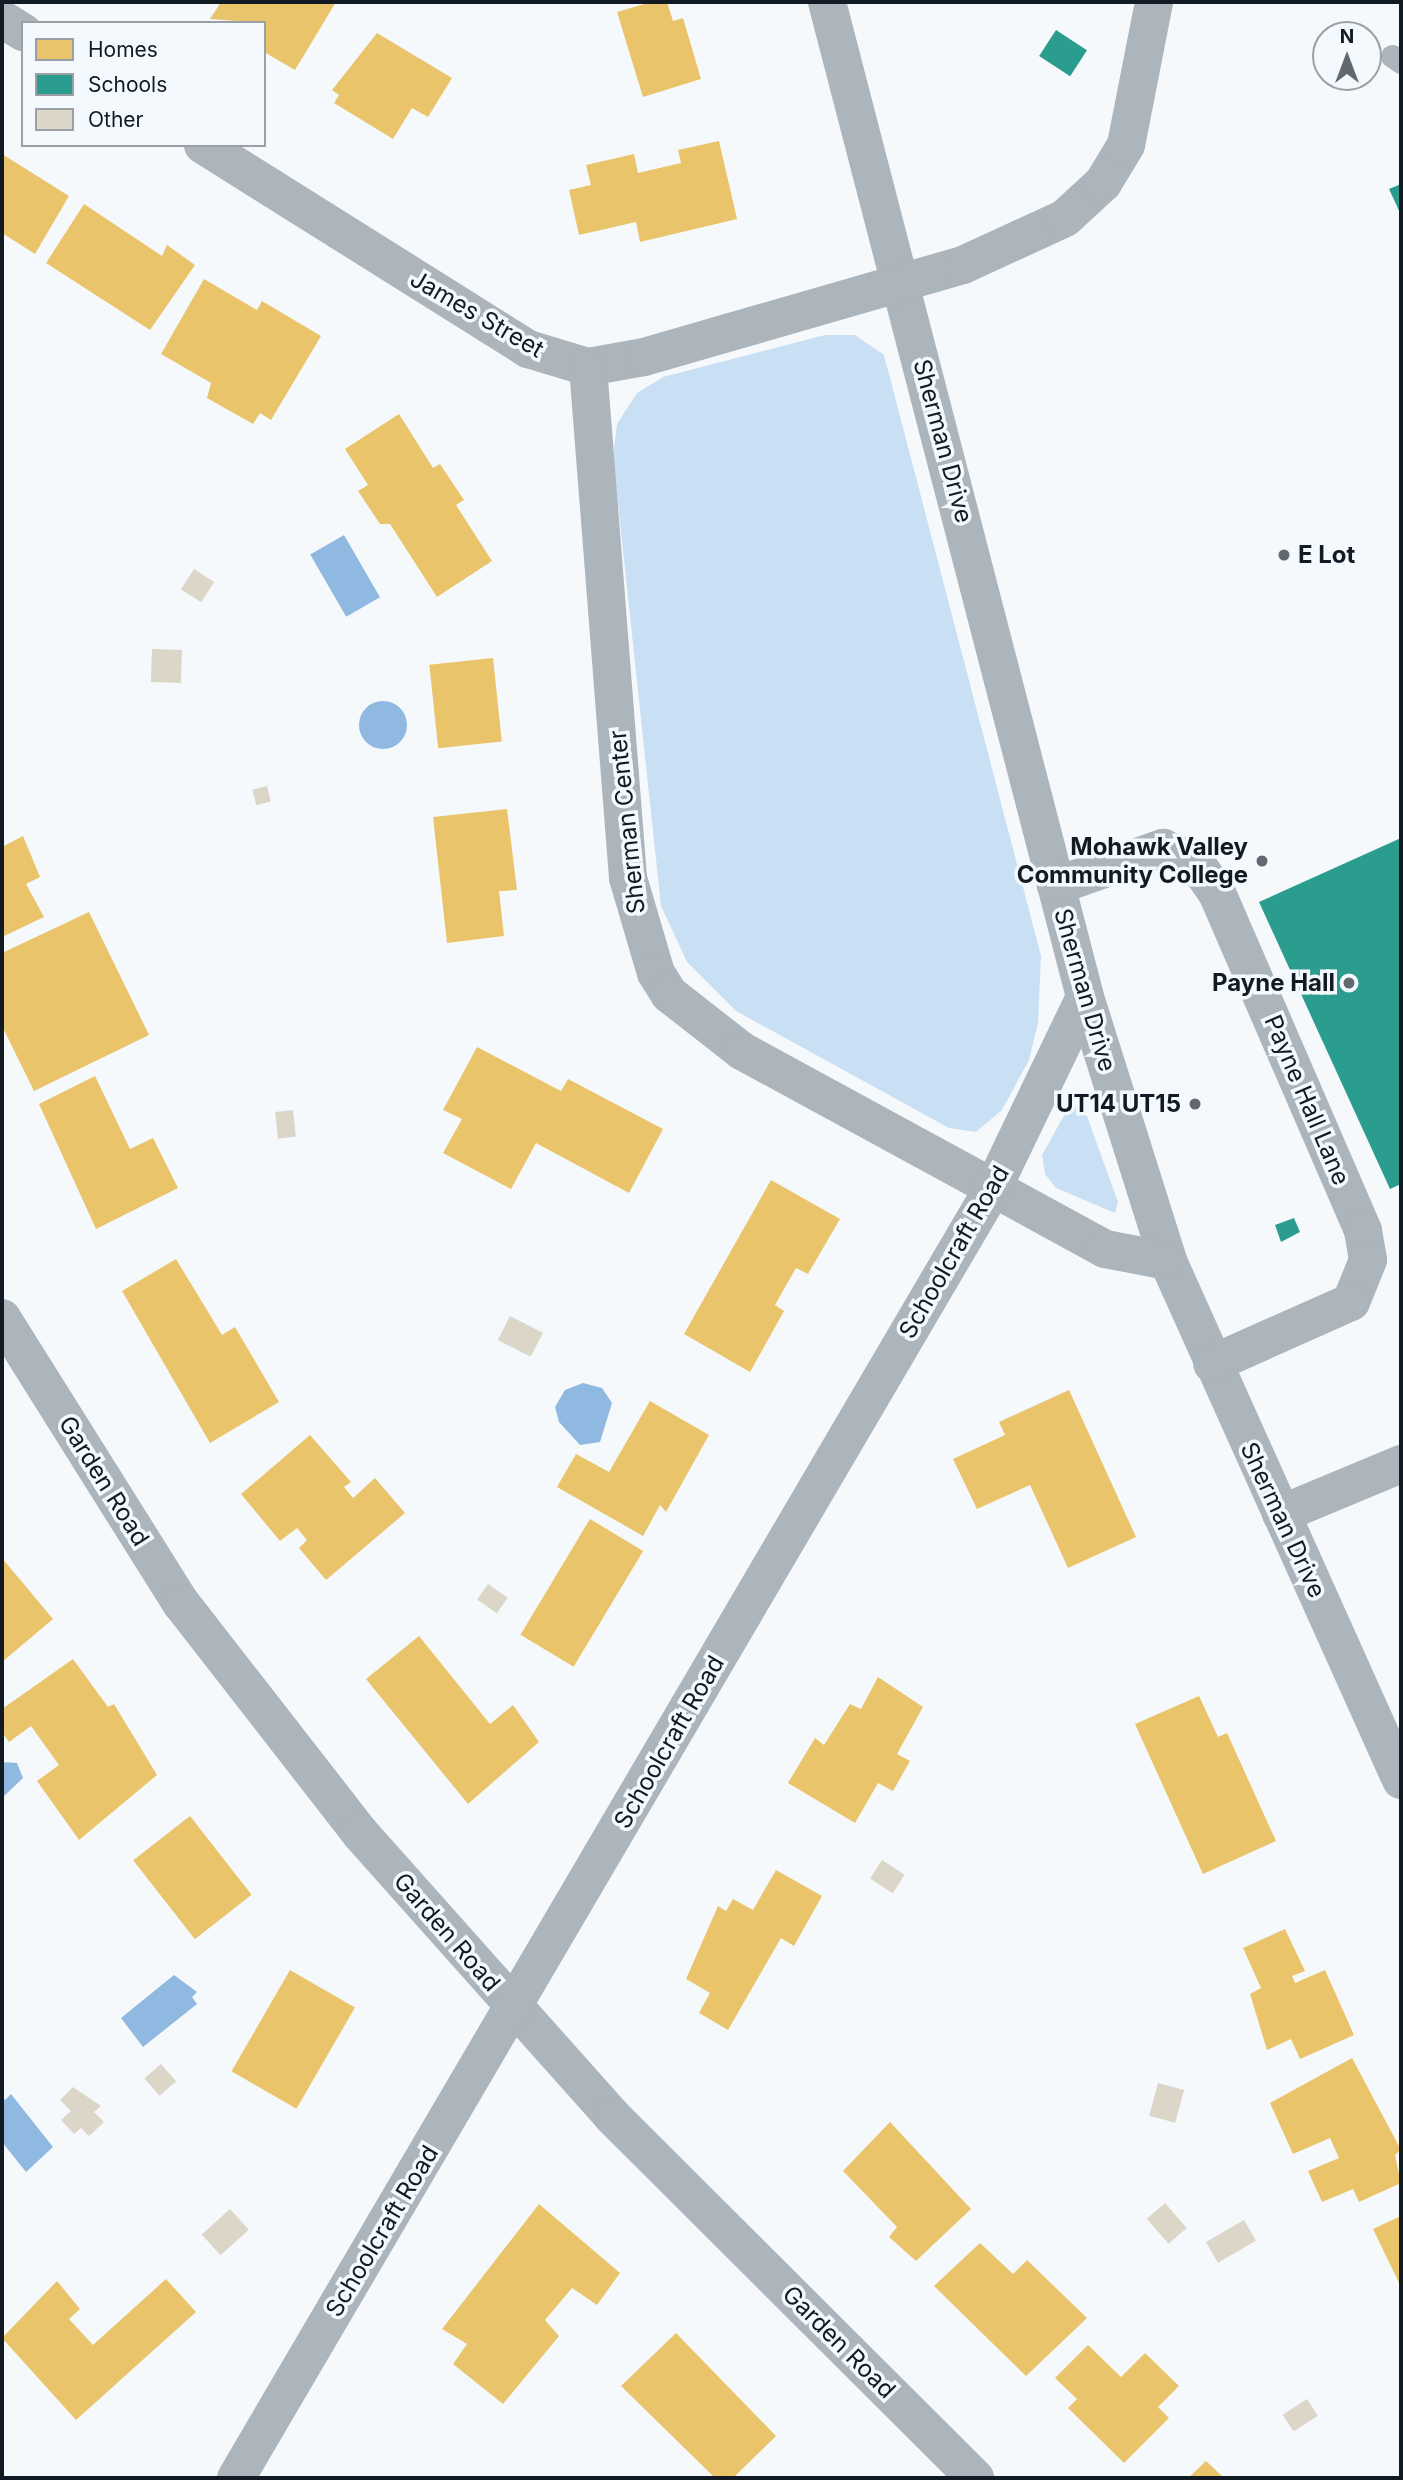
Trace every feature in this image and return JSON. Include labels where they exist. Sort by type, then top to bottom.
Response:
[{"type":"street","name":"Sherman Drive","points":[[827,2],[1085,997],[1168,1261],[1401,1780]]},
{"type":"street","name":"James Street","points":[[206,147],[528,349],[587,367],[644,357],[901,284],[1014,243],[1086,204],[1126,145],[1154,2]]},
{"type":"street","points":[[2,19],[21,31]]},
{"type":"street","name":"Sherman Center","points":[[587,367],[628,878],[656,973],[669,994],[742,1051],[1105,1249],[1168,1261]]},
{"type":"street","name":"Payne Hall Lane","points":[[1056,886],[1163,848],[1196,863],[1217,893],[1363,1231],[1368,1261],[1351,1302],[1212,1364]]},
{"type":"street","name":"Schoolcraft Road","points":[[236,2478],[993,1188],[1085,997]]},
{"type":"street","name":"Garden Road","points":[[2,1318],[181,1603],[360,1833],[612,2116],[975,2478]]},
{"type":"street","points":[[1281,1514],[1401,1464]]},
{"type":"shaded area","points":[[825,335],[855,335],[884,355],[1041,956],[1038,1023],[1029,1060],[1002,1110],[976,1132],[949,1128],[736,1011],[687,962],[661,906],[613,457],[617,424],[637,393],[663,377]]},
{"type":"shaded area","points":[[1077,1104],[1084,1108],[1118,1202],[1115,1213],[1056,1188],[1045,1174],[1042,1155],[1067,1110]]},
{"type":"water","points":[[344,535],[380,597],[346,617],[310,554]]},
{"type":"water","points":[[383,701],[392,702],[400,708],[406,716],[406,734],[400,742],[392,748],[383,749],[374,748],[366,742],[360,734],[359,725],[360,716],[366,708],[374,702]]},
{"type":"water","points":[[583,1383],[602,1388],[612,1403],[600,1442],[580,1445],[559,1422],[555,1407],[565,1390]]},
{"type":"water","points":[[2,1762],[17,1763],[23,1778],[2,1798]]},
{"type":"water","points":[[174,1975],[197,1992],[192,1997],[197,2004],[143,2047],[121,2018]]},
{"type":"water","points":[[11,2094],[53,2147],[26,2172],[2,2142],[2,2096],[5,2100]]},
{"type":"building: Homes","points":[[221,2],[336,2],[295,70],[266,53],[266,21],[210,19]]},
{"type":"building: Homes","points":[[651,2],[667,2],[673,21],[683,18],[701,79],[643,97],[617,12]]},
{"type":"building: Homes","points":[[377,33],[452,78],[428,117],[412,108],[393,139],[334,103],[339,95],[332,90]]},
{"type":"building: Homes","points":[[719,141],[737,219],[640,242],[636,222],[579,235],[569,190],[591,185],[586,165],[634,154],[638,173],[681,163],[678,150]]},
{"type":"building: Homes","points":[[2,154],[69,196],[35,254],[2,233]]},
{"type":"building: Homes","points":[[84,204],[162,256],[167,245],[195,265],[150,330],[46,263]]},
{"type":"building: Homes","points":[[204,279],[257,310],[262,301],[321,336],[271,420],[260,413],[253,424],[207,398],[211,383],[161,354]]},
{"type":"building: Homes","points":[[399,414],[433,468],[440,464],[464,500],[456,505],[492,561],[437,597],[390,524],[380,524],[358,491],[368,485],[345,449]]},
{"type":"building: Homes","points":[[493,658],[502,742],[438,748],[429,665]]},
{"type":"building: Homes","points":[[507,809],[517,890],[499,891],[504,936],[447,943],[433,817]]},
{"type":"building: Homes","points":[[23,836],[40,877],[26,884],[44,917],[2,937],[2,847]]},
{"type":"building: Homes","points":[[89,912],[149,1035],[34,1091],[2,1026],[2,953]]},
{"type":"building: Homes","points":[[477,1047],[561,1091],[568,1079],[663,1129],[629,1193],[536,1143],[511,1189],[443,1153],[462,1119],[443,1110]]},
{"type":"building: Homes","points":[[95,1076],[130,1149],[153,1138],[178,1188],[96,1229],[39,1104]]},
{"type":"building: Homes","points":[[771,1180],[840,1219],[808,1274],[796,1268],[775,1305],[784,1311],[750,1372],[684,1334]]},
{"type":"building: Homes","points":[[176,1259],[222,1335],[235,1327],[279,1402],[210,1443],[122,1291]]},
{"type":"building: Homes","points":[[1069,1390],[1136,1537],[1068,1568],[1030,1485],[977,1509],[953,1459],[1005,1435],[999,1422]]},
{"type":"building: Homes","points":[[650,1401],[709,1435],[666,1512],[660,1505],[643,1536],[557,1487],[576,1454],[609,1472]]},
{"type":"building: Homes","points":[[310,1435],[351,1482],[344,1487],[353,1498],[375,1478],[405,1513],[326,1580],[299,1548],[307,1540],[297,1528],[280,1541],[241,1494]]},
{"type":"building: Homes","points":[[590,1519],[643,1551],[574,1667],[520,1635]]},
{"type":"building: Homes","points":[[2,1558],[53,1619],[2,1662]]},
{"type":"building: Homes","points":[[419,1636],[490,1724],[513,1705],[539,1742],[468,1804],[366,1679]]},
{"type":"building: Homes","points":[[73,1659],[108,1707],[114,1704],[157,1775],[79,1840],[37,1781],[59,1765],[31,1726],[9,1742],[2,1732],[2,1709]]},
{"type":"building: Homes","points":[[878,1677],[923,1707],[897,1754],[910,1761],[893,1791],[878,1783],[855,1823],[788,1783],[815,1738],[824,1745],[850,1704],[861,1709]]},
{"type":"building: Homes","points":[[1199,1696],[1218,1737],[1227,1733],[1276,1841],[1203,1874],[1135,1724]]},
{"type":"building: Homes","points":[[190,1816],[252,1895],[195,1939],[133,1860]]},
{"type":"building: Homes","points":[[776,1870],[822,1896],[794,1946],[781,1938],[728,2030],[699,2013],[710,1993],[686,1979],[718,1906],[726,1911],[733,1899],[753,1910]]},
{"type":"building: Homes","points":[[1285,1929],[1305,1971],[1292,1976],[1295,1983],[1325,1970],[1354,2035],[1300,2059],[1291,2039],[1267,2050],[1250,1994],[1261,1988],[1243,1948]]},
{"type":"building: Homes","points":[[290,1970],[355,2008],[296,2109],[232,2071]]},
{"type":"building: Homes","points":[[1352,2058],[1401,2150],[1395,2155],[1401,2183],[1359,2202],[1353,2189],[1322,2202],[1308,2171],[1339,2158],[1330,2138],[1293,2154],[1270,2103]]},
{"type":"building: Homes","points":[[890,2122],[971,2209],[916,2261],[889,2237],[897,2227],[843,2171]]},
{"type":"building: Homes","points":[[539,2204],[620,2273],[597,2305],[572,2288],[545,2320],[559,2336],[503,2404],[453,2364],[467,2344],[442,2329]]},
{"type":"building: Homes","points":[[1401,2216],[1401,2287],[1373,2229]]},
{"type":"building: Homes","points":[[980,2243],[1013,2274],[1027,2260],[1087,2318],[1026,2376],[934,2286]]},
{"type":"building: Homes","points":[[166,2279],[196,2312],[76,2420],[2,2338],[57,2281],[80,2309],[69,2319],[93,2345]]},
{"type":"building: Homes","points":[[676,2333],[776,2436],[733,2478],[715,2478],[621,2386]]},
{"type":"building: Homes","points":[[1088,2345],[1121,2377],[1145,2353],[1179,2386],[1158,2407],[1169,2418],[1124,2463],[1068,2408],[1077,2399],[1055,2378]]},
{"type":"building: Homes","points":[[1206,2461],[1224,2478],[1188,2478]]},
{"type":"building: Schools","points":[[1056,30],[1087,50],[1070,76],[1039,56]]},
{"type":"building: Schools","points":[[1401,184],[1401,215],[1389,189]]},
{"type":"building: Schools","name":"Payne Hall","points":[[1401,838],[1401,1184],[1390,1189],[1259,902]]},
{"type":"building: Schools","points":[[1294,1218],[1300,1232],[1281,1242],[1275,1225]]},
{"type":"building: Other","points":[[194,569],[214,582],[201,602],[181,589]]},
{"type":"building: Other","points":[[152,649],[182,650],[181,683],[151,682]]},
{"type":"building: Other","points":[[267,786],[271,802],[256,805],[252,790]]},
{"type":"building: Other","points":[[293,1110],[296,1137],[278,1139],[275,1112]]},
{"type":"building: Other","points":[[510,1316],[543,1333],[531,1357],[498,1340]]},
{"type":"building: Other","points":[[488,1584],[508,1598],[497,1613],[477,1600]]},
{"type":"building: Other","points":[[882,1860],[905,1875],[893,1893],[870,1878]]},
{"type":"building: Other","points":[[161,2064],[176,2081],[159,2096],[144,2078]]},
{"type":"building: Other","points":[[1158,2083],[1184,2090],[1175,2123],[1149,2116]]},
{"type":"building: Other","points":[[73,2087],[101,2106],[94,2112],[104,2122],[89,2136],[81,2128],[74,2134],[61,2120],[71,2111],[60,2100]]},
{"type":"building: Other","points":[[1165,2203],[1187,2228],[1169,2244],[1147,2219]]},
{"type":"building: Other","points":[[230,2209],[249,2230],[220,2255],[202,2234]]},
{"type":"building: Other","points":[[1244,2220],[1256,2241],[1218,2263],[1206,2242]]},
{"type":"building: Other","points":[[1307,2399],[1318,2416],[1294,2432],[1283,2415]]},
{"type":"place","name":"E Lot","points":[[1284,555]]},
{"type":"place","name":"Mohawk Valley Community College","points":[[1262,861]]},
{"type":"place","name":"Payne Hall","points":[[1349,983]]},
{"type":"place","name":"UT14 UT15","points":[[1195,1104]]}]
